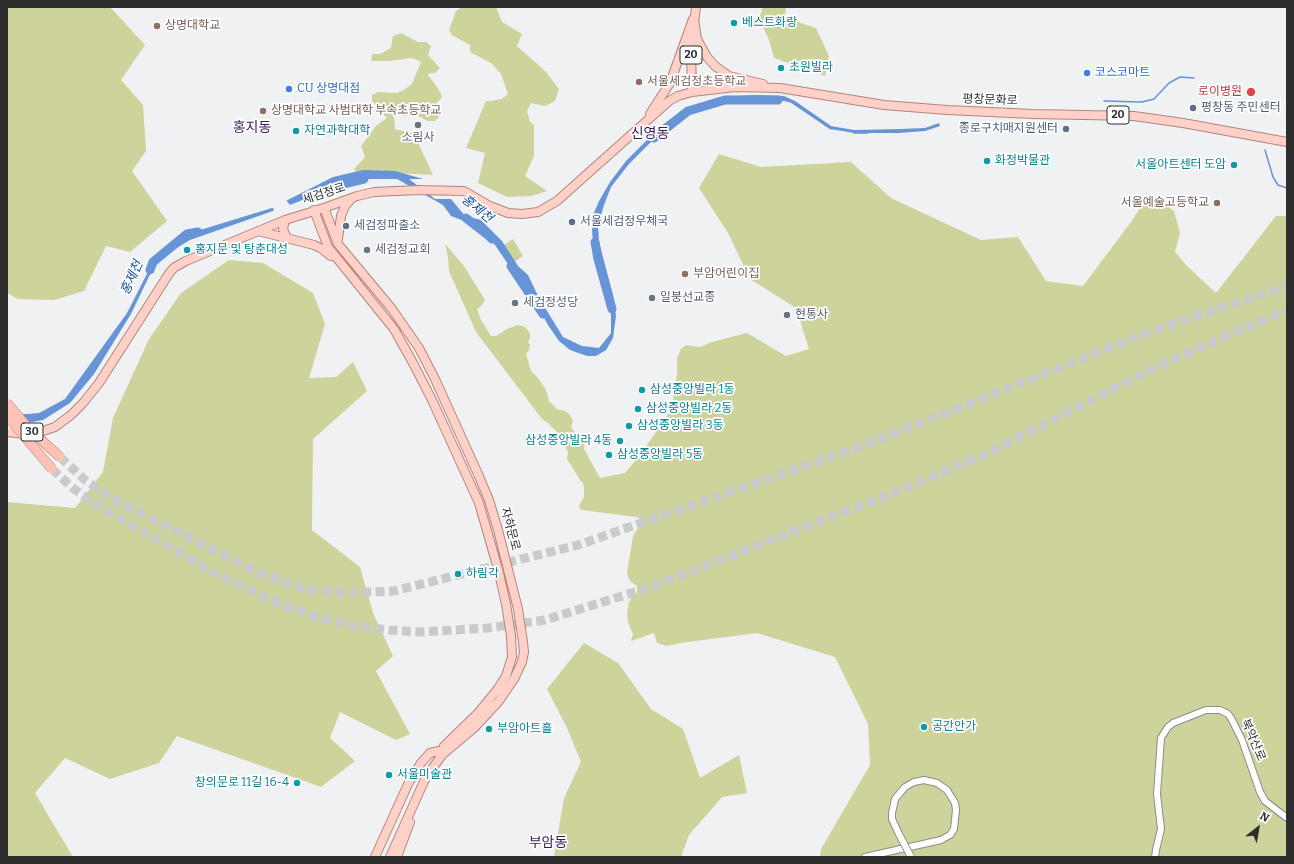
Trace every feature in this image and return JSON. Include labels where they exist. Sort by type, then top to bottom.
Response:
[{"type":"highway","name":"30","points":[[7,402],[29,429],[60,457]]},
{"type":"highway","name":"30","points":[[7,416],[52,468]]},
{"type":"main road","name":"20","points":[[692,92],[691,49],[696,7]]},
{"type":"main road","points":[[694,18],[697,39],[707,57],[722,73],[780,88]]},
{"type":"main road","points":[[640,127],[664,94],[670,83],[694,18]]},
{"type":"main road","name":"평창문화로","points":[[692,92],[734,87],[780,88],[877,104],[939,109],[1033,114],[1134,116],[1183,123],[1287,142]]},
{"type":"main road","name":"세검정로","points":[[7,432],[31,434],[55,427],[71,416],[99,383],[170,272],[175,267],[186,261],[285,220],[374,192],[423,190],[464,191],[490,206],[508,213],[522,214],[538,212],[557,201],[669,101],[678,96],[692,92]]},
{"type":"main road","points":[[338,244],[338,232],[341,216],[345,206],[352,198]]},
{"type":"main road","name":"자하문로","points":[[324,208],[338,244],[405,326],[429,368],[489,500],[518,609],[524,652],[522,662],[514,679],[500,701],[474,728],[442,755],[426,777],[390,857]]},
{"type":"main road","name":"자하문로","points":[[314,210],[328,247],[394,329],[432,400],[479,503],[498,569],[511,636],[512,657],[506,676],[497,690],[478,713],[439,751],[425,770],[411,795],[384,857]]},
{"type":"main road","points":[[285,220],[283,229],[287,238]]},
{"type":"main road","points":[[258,231],[314,245],[322,249],[344,266]]},
{"type":"main road","points":[[7,426],[21,434]]},
{"type":"main road","points":[[375,857],[409,782],[420,763],[430,752],[439,751]]},
{"type":"main road","points":[[397,857],[426,786],[426,777]]},
{"type":"street","name":"북악산로","points":[[1155,857],[1161,829],[1157,786],[1161,738],[1168,727],[1173,723],[1206,710],[1220,710],[1228,714],[1237,727],[1260,792],[1265,801],[1287,818]]},
{"type":"street","points":[[865,857],[941,840],[950,835],[954,829],[956,810],[955,803],[947,790],[937,783],[924,780],[914,782],[905,787],[895,799],[892,819],[898,832],[911,857]]},
{"type":"green space","points":[[7,7],[110,7],[145,45],[121,80],[143,105],[146,151],[132,171],[167,221],[130,252],[106,246],[84,291],[54,300],[18,299],[7,293]]},
{"type":"green space","points":[[462,7],[496,7],[502,22],[522,34],[517,46],[545,71],[559,89],[555,101],[545,106],[531,103],[527,111],[530,122],[534,125],[534,156],[525,176],[547,191],[532,196],[507,197],[478,183],[485,153],[466,148],[486,101],[502,99],[508,94],[501,74],[491,63],[470,52],[470,45],[452,35],[449,30],[456,11]]},
{"type":"green space","points":[[763,7],[786,7],[785,18],[816,28],[829,56],[825,76],[774,58],[769,40],[759,18]]},
{"type":"green space","points":[[401,33],[418,42],[426,42],[431,46],[428,55],[440,68],[435,73],[427,74],[438,88],[442,97],[436,104],[439,117],[435,121],[427,121],[412,112],[406,116],[394,114],[395,129],[414,134],[433,175],[355,171],[354,169],[365,157],[361,146],[376,126],[387,118],[372,101],[372,95],[378,92],[397,93],[404,90],[412,84],[421,62],[412,58],[390,61],[371,61],[372,54],[380,54],[391,48],[393,36]]},
{"type":"green space","points":[[719,154],[761,167],[851,162],[891,198],[981,240],[1018,237],[1046,281],[1083,286],[1131,222],[1149,194],[1174,211],[1180,233],[1175,252],[1187,266],[1216,293],[1276,216],[1287,216],[1287,857],[820,857],[821,849],[870,765],[868,724],[835,657],[757,633],[667,646],[657,643],[654,633],[631,641],[633,634],[628,622],[627,613],[629,602],[637,593],[637,586],[630,581],[627,573],[633,536],[641,519],[580,509],[579,506],[584,497],[584,487],[583,483],[567,459],[568,452],[557,432],[542,419],[476,332],[449,271],[445,244],[464,266],[485,300],[477,309],[481,320],[491,336],[496,336],[517,325],[523,326],[527,329],[530,334],[528,342],[530,345],[526,354],[531,371],[539,379],[546,390],[549,401],[557,409],[565,411],[570,415],[573,421],[571,427],[576,434],[585,438],[584,449],[600,478],[625,473],[641,454],[672,408],[677,374],[677,359],[681,349],[686,345],[700,347],[712,342],[747,333],[786,356],[809,349],[796,308],[750,279],[728,233],[699,188]]},
{"type":"green space","points":[[513,239],[523,256],[513,263],[502,246]]},
{"type":"green space","points":[[229,260],[263,263],[313,293],[325,324],[309,378],[336,377],[353,362],[367,391],[313,439],[312,530],[360,567],[373,613],[393,656],[376,671],[410,734],[396,740],[340,712],[330,738],[355,761],[321,787],[177,736],[159,763],[110,779],[65,758],[35,793],[73,857],[7,857],[7,502],[75,508],[103,472],[113,418],[149,339],[181,293]]},
{"type":"green space","points":[[584,643],[618,663],[651,709],[683,729],[700,778],[739,755],[747,793],[722,797],[689,835],[681,857],[554,857],[564,798],[581,762],[567,728],[547,689]]},
{"type":"water","name":"홍제천","points":[[735,96],[784,96],[795,101],[831,126],[854,130],[925,128],[939,123],[940,126],[925,131],[899,133],[854,133],[830,129],[792,103],[784,101],[735,101],[711,104],[688,111],[663,130],[629,164],[611,187],[604,205],[598,225],[599,242],[613,295],[616,316],[613,338],[606,350],[596,356],[587,356],[570,350],[559,341],[548,325],[529,290],[526,281],[514,273],[495,245],[480,227],[451,216],[443,205],[397,179],[361,179],[337,186],[290,205],[190,240],[168,253],[155,264],[131,314],[94,374],[70,403],[43,420],[32,422],[7,422],[8,414],[39,413],[65,399],[127,313],[153,262],[187,234],[272,208],[333,177],[363,170],[395,171],[423,179],[451,199],[465,216],[481,220],[502,241],[518,266],[528,275],[539,298],[563,337],[582,346],[599,348],[611,333],[611,311],[608,292],[593,241],[592,230],[594,213],[610,182],[626,161],[660,127],[685,108]]},
{"type":"pier","points":[[409,179],[426,179],[453,199],[435,199]]},
{"type":"pier","points":[[285,199],[291,206],[275,213],[272,206]]},
{"type":"waterway","points":[[1104,101],[1142,102],[1154,99],[1169,83],[1180,77],[1194,78]]},
{"type":"waterway","name":"홍제천","points":[[654,138],[688,111],[725,100],[778,100]]},
{"type":"waterway","points":[[791,102],[831,129]]},
{"type":"waterway","points":[[854,133],[868,133]]},
{"type":"waterway","points":[[1265,150],[1273,177],[1278,185],[1287,188]]},
{"type":"waterway","name":"홍제천","points":[[326,188],[364,179]]},
{"type":"waterway","name":"홍제천","points":[[466,218],[492,239]]},
{"type":"waterway","name":"홍제천","points":[[150,270],[153,262],[187,234],[198,232]]},
{"type":"waterway","name":"홍제천","points":[[595,242],[598,259],[612,309]]},
{"type":"waterway","name":"홍제천","points":[[511,266],[543,314]]},
{"type":"tunnel","points":[[60,457],[84,479],[111,498],[257,572],[304,589],[349,593],[394,591],[578,545],[865,445],[1152,331],[1287,286]]},
{"type":"tunnel","points":[[52,469],[74,489],[94,503],[216,574],[284,606],[321,618],[350,625],[389,630],[420,632],[488,628],[545,620],[648,588],[874,501],[984,455],[1160,365],[1287,310]]},
{"type":"place","name":"베스트화랑","points":[[734,23]]},
{"type":"place","name":"상명대학교","points":[[157,26]]},
{"type":"place","name":"초원빌라","points":[[781,68]]},
{"type":"place","name":"코스코마트","points":[[1087,73]]},
{"type":"place","name":"서울세검정초등학교","points":[[639,82]]},
{"type":"place","name":"CU 상명대점","points":[[289,89]]},
{"type":"place","name":"로이병원","points":[[1251,92]]},
{"type":"place","name":"평창동 주민센터","points":[[1193,108]]},
{"type":"place","name":"상명대학교 사범대학 부속초등학교","points":[[263,111]]},
{"type":"place","name":"소림사","points":[[418,125]]},
{"type":"place","name":"종로구치매지원센터","points":[[1066,129]]},
{"type":"place","name":"자연과학대학","points":[[296,131]]},
{"type":"place","name":"화정박물관","points":[[987,161]]},
{"type":"place","name":"서울아트센터 도암","points":[[1234,165]]},
{"type":"place","name":"서울예술고등학교","points":[[1217,203]]},
{"type":"place","name":"서울세검정우체국","points":[[572,222]]},
{"type":"place","name":"세검정파출소","points":[[346,226]]},
{"type":"place","name":"홍지문 및 탕춘대성","points":[[187,250]]},
{"type":"place","name":"세검정교회","points":[[367,250]]},
{"type":"place","name":"부암어린이집","points":[[685,274]]},
{"type":"place","name":"일붕선교종","points":[[652,298]]},
{"type":"place","name":"세검정성당","points":[[515,303]]},
{"type":"place","name":"현통사","points":[[787,315]]},
{"type":"place","name":"삼성중앙빌라 1동","points":[[642,390]]},
{"type":"place","name":"삼성중앙빌라 2동","points":[[638,409]]},
{"type":"place","name":"삼성중앙빌라 3동","points":[[629,426]]},
{"type":"place","name":"삼성중앙빌라 4동","points":[[620,441]]},
{"type":"place","name":"삼성중앙빌라 5동","points":[[609,455]]},
{"type":"place","name":"하림각","points":[[458,574]]},
{"type":"place","name":"공간안가","points":[[924,727]]},
{"type":"place","name":"부암아트홀","points":[[489,729]]},
{"type":"place","name":"서울미술관","points":[[389,775]]},
{"type":"place","name":"창의문로 11길 16-4","points":[[297,783]]},
{"type":"district","name":"홍지동","points":[[252,128]]},
{"type":"district","name":"신영동","points":[[650,134]]},
{"type":"district","name":"부암동","points":[[548,843]]}]
